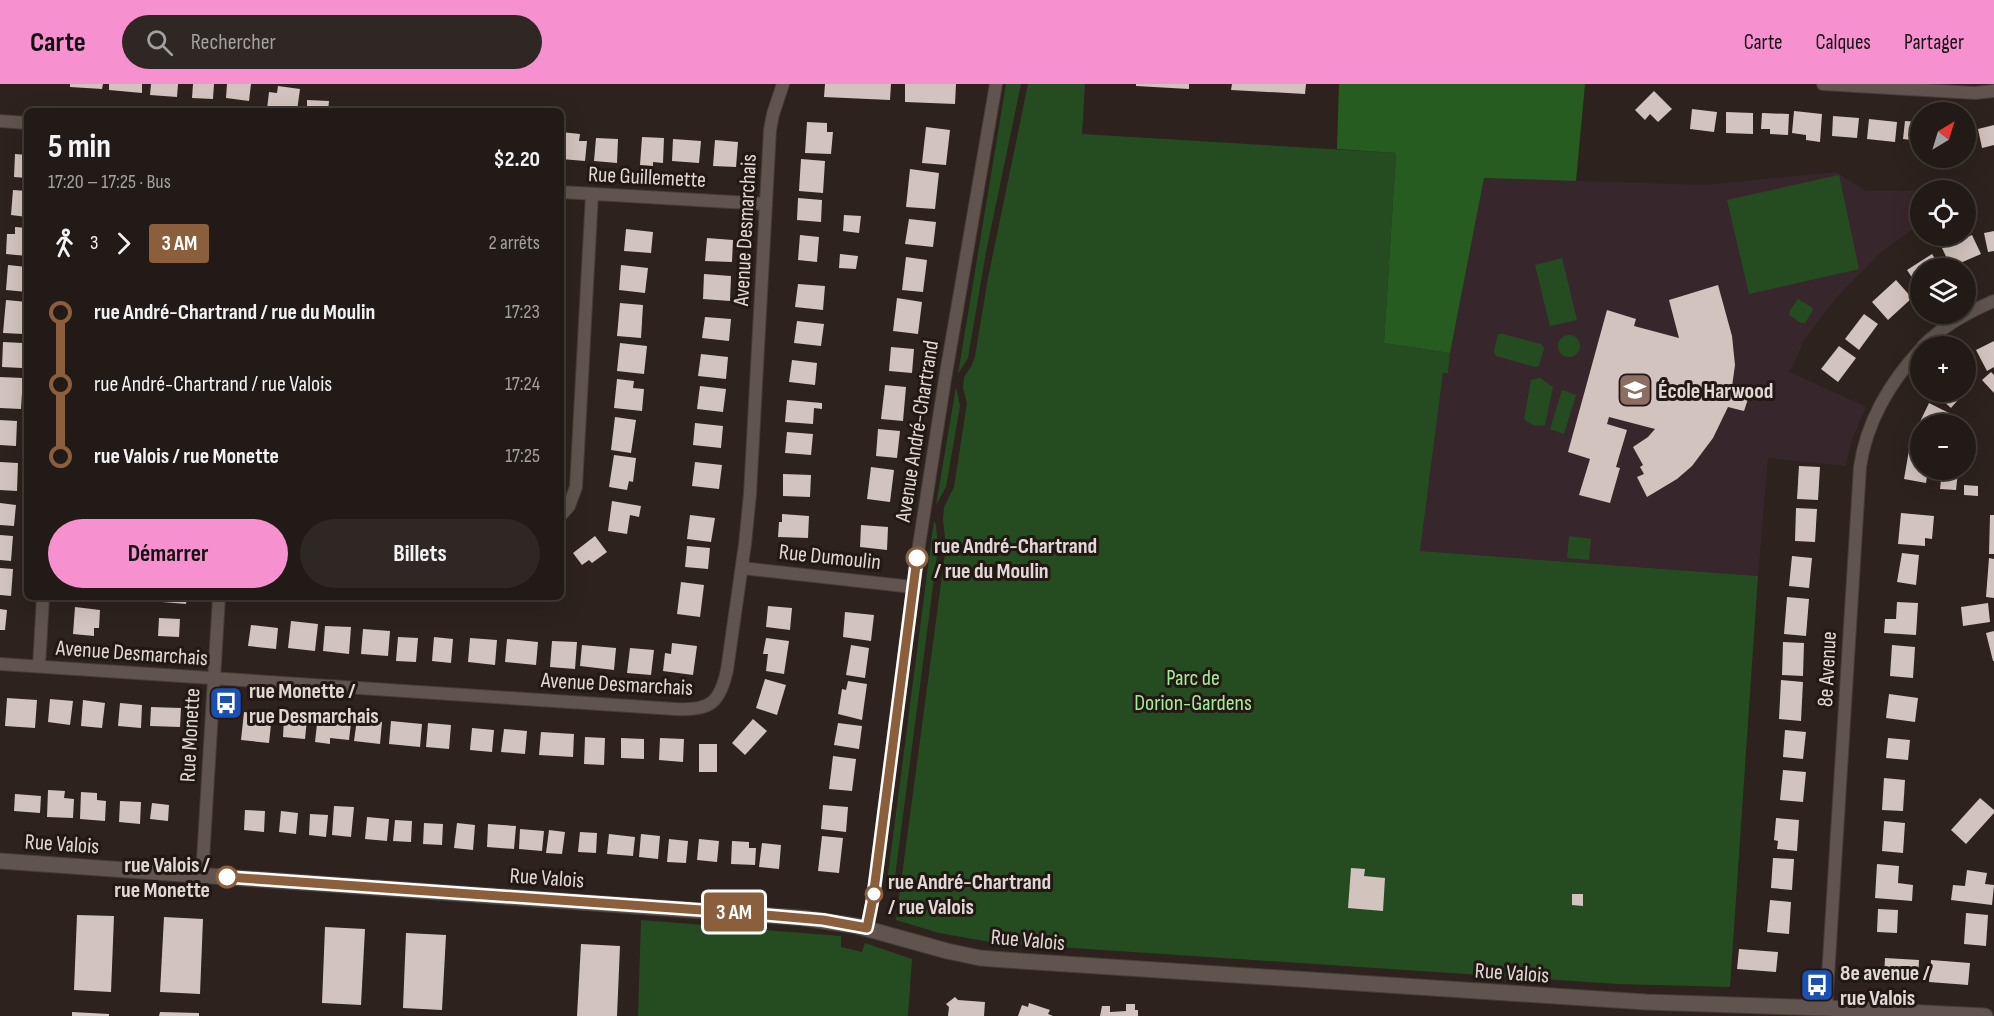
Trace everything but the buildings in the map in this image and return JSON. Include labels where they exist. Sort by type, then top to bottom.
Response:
[{"type":"street","name":"Avenue Desmarchais","points":[[0,664],[675,709],[702,709],[716,699],[725,680],[741,568],[750,483],[772,121],[783,84]]},
{"type":"street","name":"Avenue André-Chartrand","points":[[867,928],[873,898],[913,587],[945,379],[996,84]]},
{"type":"street","points":[[1823,84],[1975,93],[1994,91]]},
{"type":"street","points":[[0,121],[24,123]]},
{"type":"street","name":"Rue Guillemette","points":[[564,192],[766,204]]},
{"type":"street","points":[[564,512],[569,506],[576,487],[592,194]]},
{"type":"street","name":"8e Avenue","points":[[1935,336],[1973,310],[1994,301]]},
{"type":"street","name":"8e Avenue","points":[[1826,1008],[1860,461],[1867,436],[1882,402],[1896,378],[1910,362]]},
{"type":"street","name":"Rue Dumoulin","points":[[741,568],[913,587]]},
{"type":"street","points":[[39,666],[43,600]]},
{"type":"street","name":"Rue Monette","points":[[202,876],[219,600]]},
{"type":"street","name":"Rue Valois","points":[[0,861],[823,920],[867,928],[980,958],[1635,1002],[1985,1016]]},
{"type":"shaded area","name":"École Harwood","points":[[1836,172],[1866,191],[1910,191],[1910,231],[1879,254],[1837,297],[1804,340],[1790,372],[1866,407],[1852,440],[1846,466],[1768,458],[1758,576],[1420,551],[1443,373],[1448,373],[1484,178],[1704,185]]},
{"type":"green space","points":[[1006,84],[1021,84],[986,252],[968,358],[958,374]]},
{"type":"green space","name":"Parc de Dorion-Gardens","points":[[1028,84],[1085,84],[1082,134],[1396,153],[1384,343],[1450,353],[1448,373],[1443,373],[1420,551],[1758,576],[1730,987],[1618,984],[996,943],[939,933],[896,920],[946,546],[944,507],[954,487],[967,403],[963,388],[964,377],[975,356],[988,278]]},
{"type":"green space","points":[[1339,84],[1585,84],[1576,181],[1484,178],[1450,353],[1384,343],[1396,153],[1337,149]]},
{"type":"green space","points":[[1839,175],[1859,269],[1749,294],[1727,200]]},
{"type":"green space","points":[[1562,258],[1577,320],[1550,326],[1535,265]]},
{"type":"green space","points":[[1798,299],[1813,308],[1805,323],[1789,315]]},
{"type":"green space","points":[[1498,334],[1541,344],[1544,348],[1539,366],[1535,367],[1496,356],[1494,351]]},
{"type":"green space","points":[[1569,335],[1577,338],[1580,346],[1577,354],[1569,357],[1561,354],[1558,346],[1561,338]]},
{"type":"green space","points":[[1540,378],[1553,387],[1545,425],[1539,426],[1524,419],[1531,380]]},
{"type":"green space","points":[[956,387],[960,406],[946,487],[936,505]]},
{"type":"green space","points":[[1562,390],[1576,395],[1564,434],[1550,429]]},
{"type":"green space","points":[[934,520],[938,548],[893,892],[886,890]]},
{"type":"green space","points":[[1569,536],[1591,539],[1589,560],[1567,558]]},
{"type":"green space","points":[[641,920],[841,936],[841,947],[862,952],[865,943],[912,959],[908,1016],[638,1016]]},
{"type":"bus line","points":[[227,877],[730,912],[823,920],[867,928],[873,898],[917,558]]},
{"type":"place","name":"École Harwood","points":[[1635,390]]},
{"type":"place","name":"rue André-Chartrand / rue du Moulin","points":[[917,558]]},
{"type":"place","name":"rue Monette / rue Desmarchais","points":[[226,703]]},
{"type":"place","name":"rue Valois / rue Monette","points":[[227,877]]},
{"type":"place","name":"rue André-Chartrand / rue Valois","points":[[874,894]]},
{"type":"place","name":"8e avenue / rue Valois","points":[[1817,985]]}]
